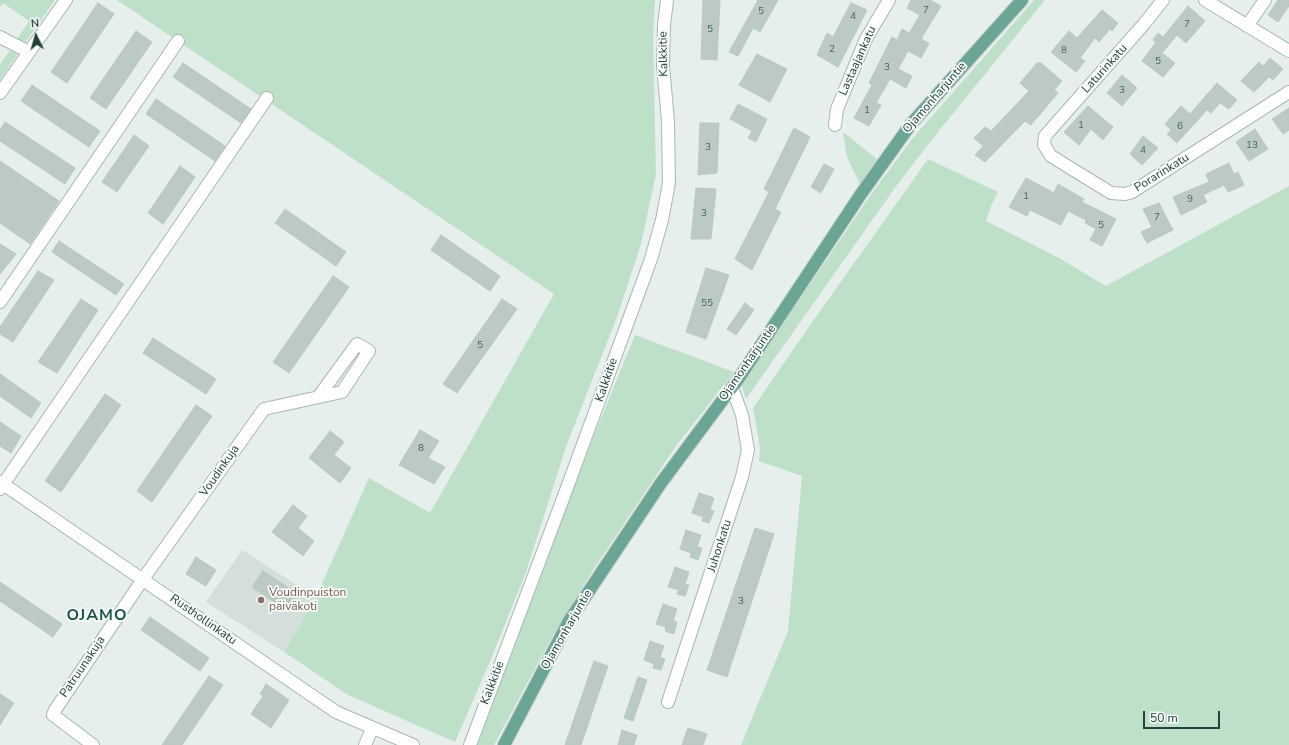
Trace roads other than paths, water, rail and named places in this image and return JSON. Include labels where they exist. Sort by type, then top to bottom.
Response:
[{"type":"main road","name":"Ojamonharjuntie","points":[[504,745],[569,621],[661,483],[732,388],[861,194],[911,124],[1022,0]]},
{"type":"street","points":[[0,93],[66,0]]},
{"type":"street","name":"Kalkkitie","points":[[470,745],[651,259],[662,220],[669,183],[668,122],[663,65],[664,25],[667,0]]},
{"type":"street","name":"Lastaajankatu","points":[[835,125],[837,109],[863,46],[889,0]]},
{"type":"street","name":"Laturinkatu","points":[[1045,136],[1144,24],[1163,0]]},
{"type":"street","points":[[1205,0],[1289,51]]},
{"type":"street","points":[[1247,26],[1264,0]]},
{"type":"street","points":[[0,37],[28,52]]},
{"type":"street","points":[[0,302],[178,41]]},
{"type":"street","name":"Porarinkatu","points":[[1045,136],[1044,145],[1051,156],[1111,193],[1125,194],[1132,192],[1289,92]]},
{"type":"street","points":[[1,485],[267,98]]},
{"type":"street","name":"Voudinkuja","points":[[143,579],[264,409],[342,392],[369,351],[357,344],[319,396]]},
{"type":"street","name":"Juhonkatu","points":[[668,702],[742,477],[748,450],[742,415],[732,388]]},
{"type":"street","name":"Rusthollinkatu","points":[[1,485],[143,579],[336,712],[372,729],[413,745]]},
{"type":"street","name":"Patruunakuja","points":[[92,745],[53,715],[143,579]]},
{"type":"street","points":[[365,745],[372,729]]},
{"type":"place","name":"Voudinpuiston päiväkoti","points":[[261,600]]},
{"type":"district","name":"OJAMO","points":[[97,616]]}]
